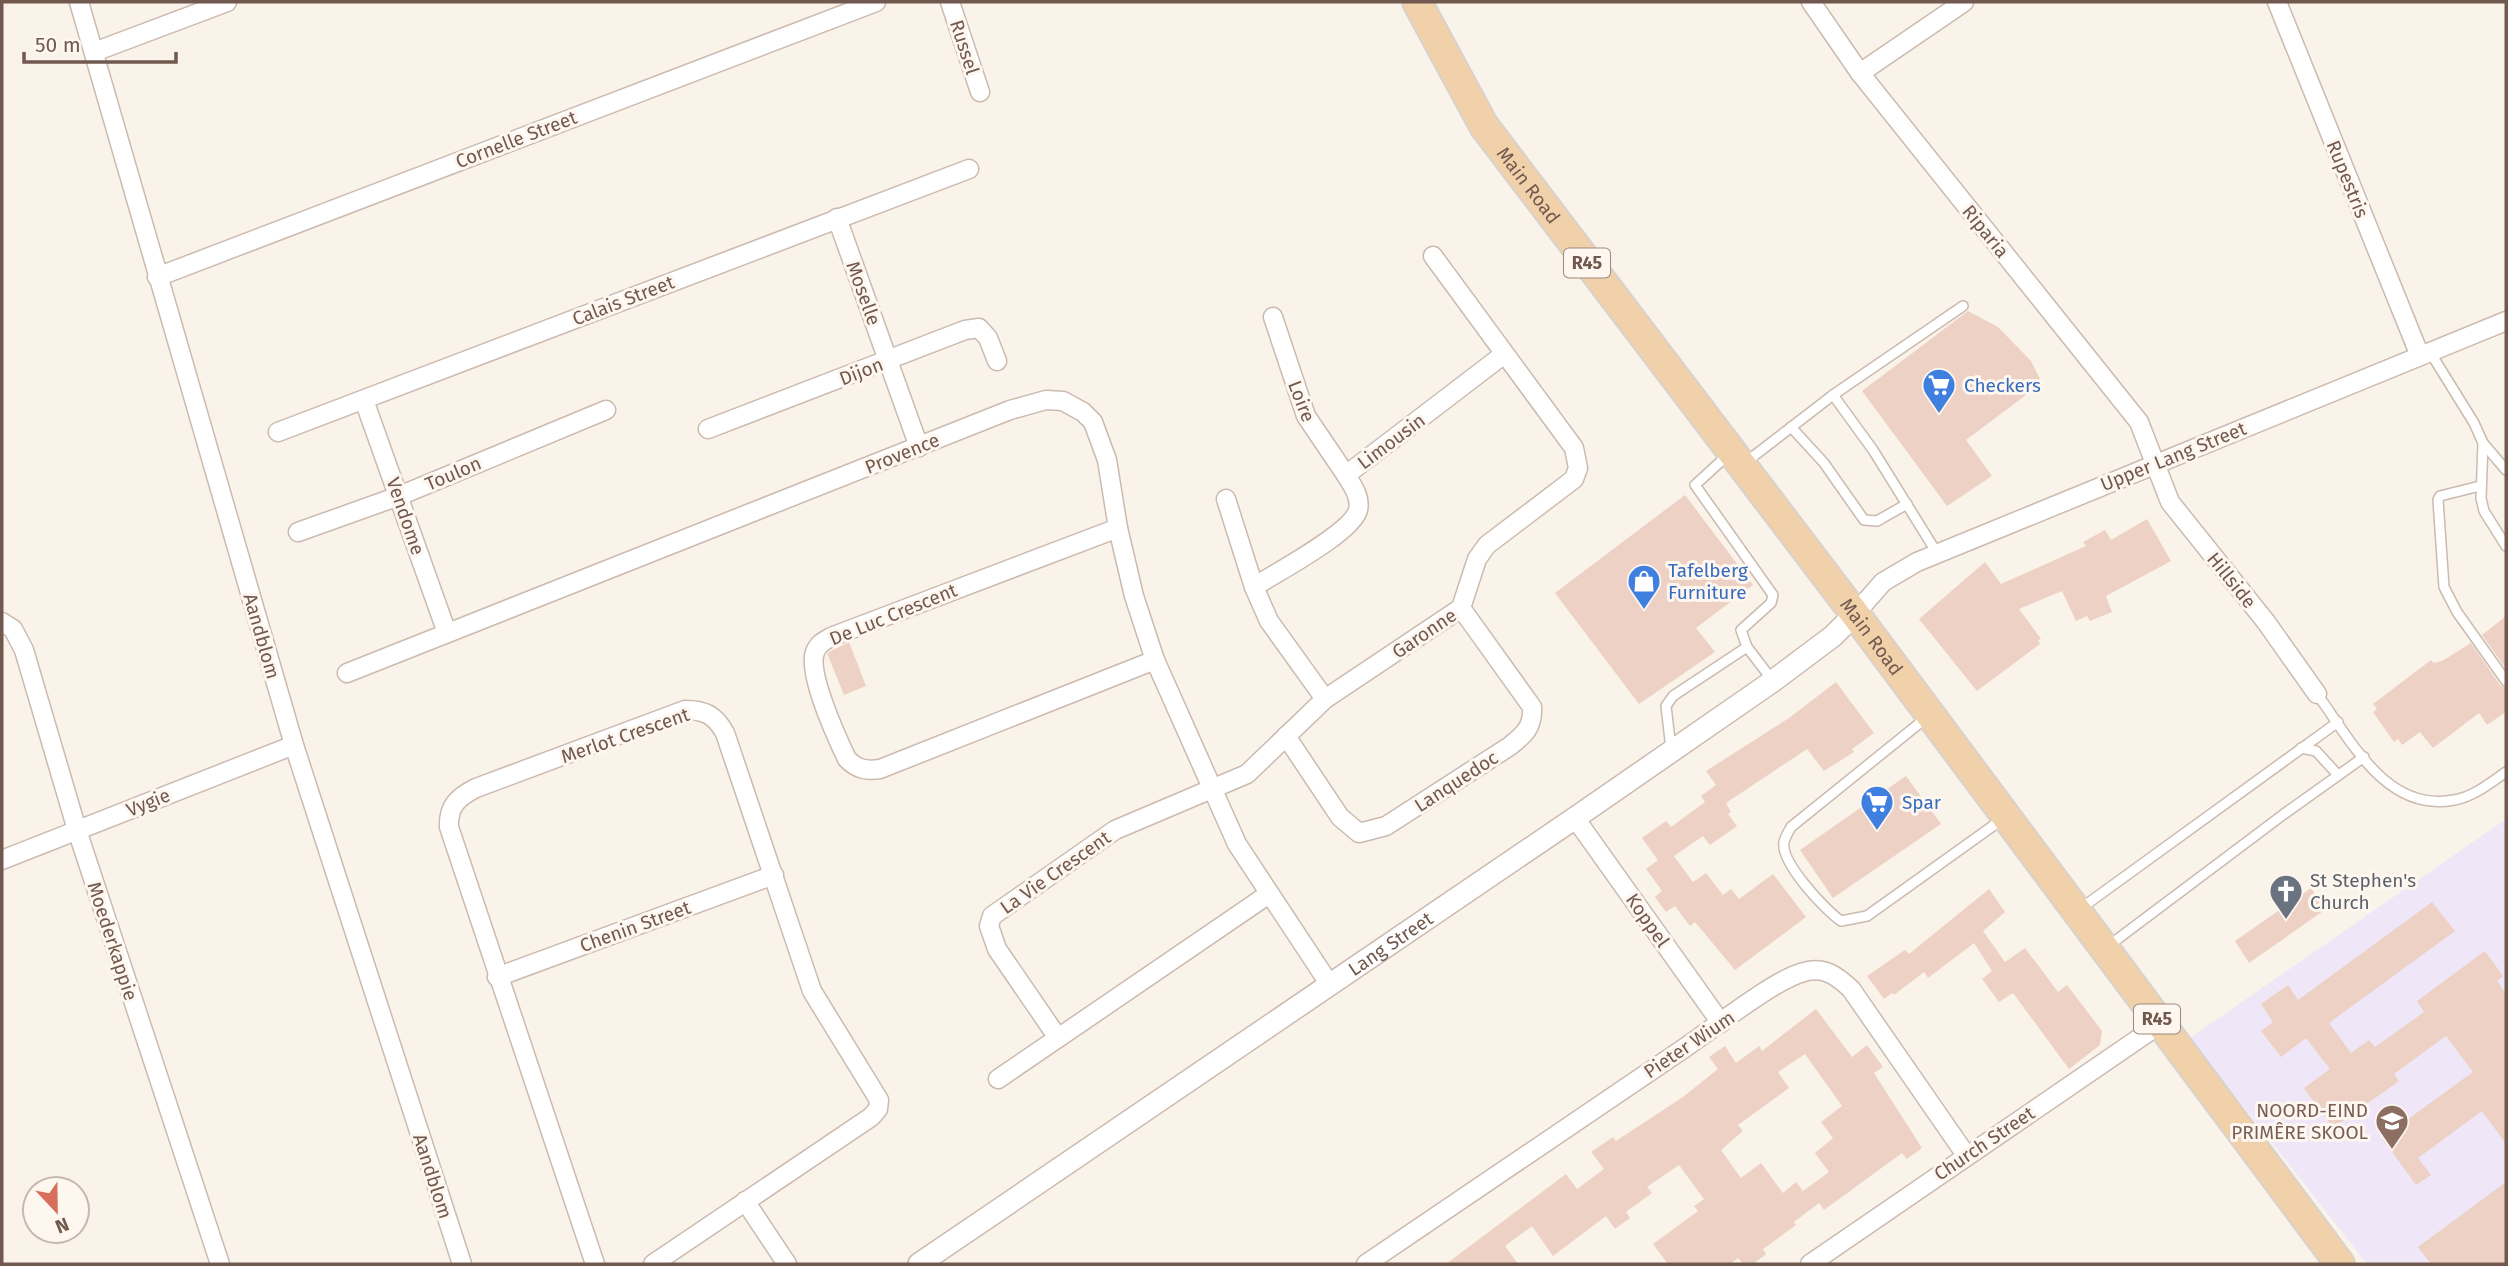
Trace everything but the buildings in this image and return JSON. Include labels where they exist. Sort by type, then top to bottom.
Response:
[{"type":"main road","name":"Main Road","points":[[1417,2],[1484,126],[1856,614],[2340,1264]]},
{"type":"street","name":"Aandblom","points":[[79,2],[294,745],[462,1264]]},
{"type":"street","points":[[94,52],[227,2]]},
{"type":"street","name":"Cornelle Street","points":[[157,277],[876,2]]},
{"type":"street","name":"Russel","points":[[950,2],[980,92]]},
{"type":"street","name":"Riparia","points":[[1811,2],[1860,73],[2140,422],[2156,463]]},
{"type":"street","points":[[1860,73],[1964,2]]},
{"type":"street","name":"Rupestris","points":[[2277,2],[2425,354]]},
{"type":"street","name":"Calais Street","points":[[278,432],[969,169]]},
{"type":"street","name":"Moselle","points":[[837,218],[919,447]]},
{"type":"street","name":"Garonne","points":[[1212,791],[1247,774],[1325,699],[1461,608],[1477,559],[1487,545],[1568,485],[1578,468],[1574,448],[1503,355],[1433,256]]},
{"type":"street","name":"Loire","points":[[1273,317],[1306,416],[1346,475]]},
{"type":"street","name":"Upper Lang Street","points":[[1856,614],[1883,582],[1937,554],[2506,321]]},
{"type":"street","name":"Dijon","points":[[708,429],[974,328],[984,331],[997,361]]},
{"type":"street","name":"Limousin","points":[[1254,587],[1338,533],[1355,517],[1358,499],[1346,475],[1503,355]]},
{"type":"street","name":"Vendome","points":[[364,400],[447,634]]},
{"type":"street","name":"Provence","points":[[347,673],[1028,404],[1046,400],[1073,405],[1093,422],[1100,435],[1134,596],[1155,660],[1212,791]]},
{"type":"street","name":"Toulon","points":[[298,532],[399,496],[606,410]]},
{"type":"street","name":"Hillside","points":[[2156,463],[2162,484],[2181,517],[2266,622],[2317,694]]},
{"type":"street","points":[[1226,499],[1254,587],[1269,621],[1325,699]]},
{"type":"street","name":"De Luc Crescent","points":[[1118,528],[831,637],[820,644],[815,653],[816,676],[847,759],[855,767],[867,771],[880,769],[1155,660]]},
{"type":"street","name":"Lanquedoc","points":[[1286,736],[1340,817],[1359,833],[1386,826],[1510,746],[1526,732],[1532,721],[1532,707],[1461,608]]},
{"type":"street","name":"Lang Street","points":[[919,1264],[1773,681],[1833,636],[1856,614]]},
{"type":"street","name":"Moederkappie","points":[[2,622],[13,629],[24,650],[77,830],[220,1264]]},
{"type":"street","name":"Merlot Crescent","points":[[595,1264],[449,827],[453,804],[476,788],[685,710],[699,710],[710,715],[724,733],[812,990],[879,1100],[878,1109],[871,1117],[653,1264]]},
{"type":"street","name":"Vygie","points":[[2,860],[294,745]]},
{"type":"street","points":[[1212,791],[1237,844],[1330,985]]},
{"type":"street","name":"La Vie Crescent","points":[[1059,1038],[997,949],[989,926],[992,916],[1115,830],[1212,791]]},
{"type":"street","name":"Koppel","points":[[1575,818],[1721,1023]]},
{"type":"street","name":"Chenin Street","points":[[497,977],[774,875]]},
{"type":"street","points":[[998,1079],[1269,894]]},
{"type":"street","name":"Pieter Wium","points":[[1366,1264],[1787,979],[1804,972],[1823,970],[1837,976],[1851,989],[1966,1155]]},
{"type":"street","name":"Church Street","points":[[1810,1264],[2160,1024]]},
{"type":"street","points":[[745,1201],[788,1264]]},
{"type":"lane","points":[[1773,681],[1747,646],[1741,629],[1771,603],[1773,595],[1695,483],[1791,427],[1833,394],[1964,306]]},
{"type":"lane","points":[[2425,354],[2474,423],[2483,443],[2506,470]]},
{"type":"lane","points":[[1833,394],[1937,554]]},
{"type":"lane","points":[[1791,427],[1824,463],[1864,520],[1877,521],[1907,504]]},
{"type":"lane","points":[[2483,443],[2480,486],[2484,511],[2506,545]]},
{"type":"lane","points":[[2480,486],[2440,496],[2438,500],[2445,587],[2457,612],[2506,681]]},
{"type":"lane","points":[[1671,751],[1668,701],[1747,646]]},
{"type":"lane","points":[[2317,694],[2364,757],[2395,791],[2435,802],[2455,800],[2475,793],[2506,772]]},
{"type":"lane","points":[[1930,715],[1791,827],[1783,843],[1787,858],[1794,869],[1826,911],[1841,921],[1853,921],[1889,903],[2006,817]]},
{"type":"lane","points":[[2076,912],[2338,722]]},
{"type":"lane","points":[[2301,748],[2316,751],[2338,775]]},
{"type":"lane","points":[[2104,949],[2364,757]]},
{"type":"shaded area","name":"NOORD-EIND PRIMÊRE SKOOL","points":[[2506,819],[2506,1264],[2367,1264],[2190,1038]]},
{"type":"place","name":"Checkers","points":[[1939,415]]},
{"type":"place","name":"Tafelberg Furniture","points":[[1644,611]]},
{"type":"place","name":"Spar","points":[[1877,832]]},
{"type":"place","name":"St Stephen's Church","points":[[2286,921]]},
{"type":"place","name":"NOORD-EIND PRIMÊRE SKOOL","points":[[2392,1151]]}]
